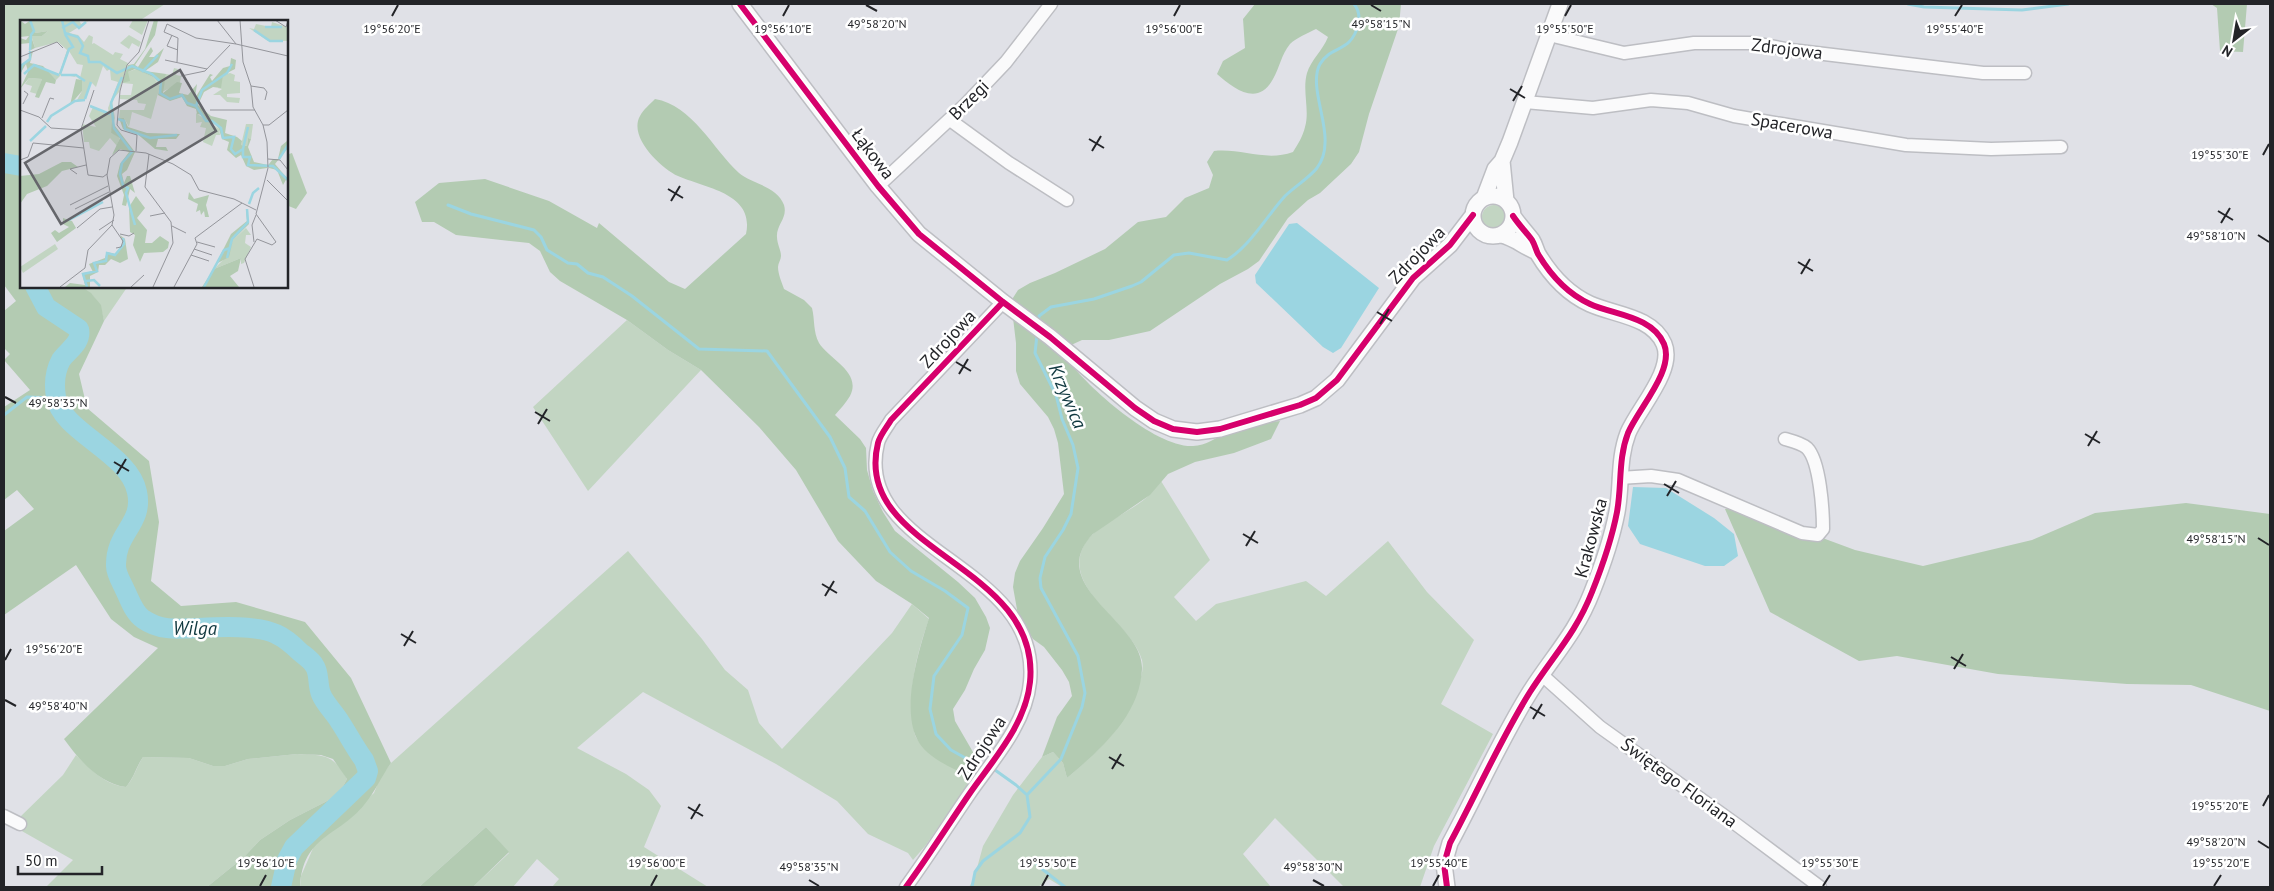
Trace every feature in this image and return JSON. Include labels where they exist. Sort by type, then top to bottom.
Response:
[{"type":"street","name":"Łąkowa","points":[[740,4],[878,186],[919,234],[1003,302]]},
{"type":"street","name":"Brzegi","points":[[878,186],[950,120],[1006,62],[1050,4]]},
{"type":"street","points":[[1484,198],[1495,196],[1510,205],[1513,216],[1510,228],[1501,235],[1490,236],[1484,234],[1475,226],[1473,215],[1476,205],[1484,198],[1495,170],[1502,162],[1560,4]]},
{"type":"street","name":"Zdrojowa","points":[[1549,35],[1624,52],[1694,43],[1754,43],[1791,50],[1983,73],[2025,73]]},
{"type":"street","name":"Spacerowa","points":[[1525,102],[1593,108],[1651,100],[1688,103],[1734,116],[1906,145],[1991,149],[2061,147]]},
{"type":"street","points":[[950,120],[1009,163],[1067,200]]},
{"type":"street","points":[[1502,162],[1506,201]]},
{"type":"street","name":"Zdrojowa","points":[[906,887],[1010,736],[1024,708],[1030,681],[1028,652],[1021,628],[1003,602],[986,585],[919,537],[895,515],[882,494],[875,469],[879,442],[891,420],[1003,302],[1050,337],[1135,408],[1154,421],[1173,429],[1197,432],[1220,429],[1300,405],[1316,398],[1327,390],[1349,365],[1413,278],[1450,245],[1473,215]]},
{"type":"street","name":"Krakowska","points":[[1447,887],[1444,864],[1450,843],[1514,720],[1542,675],[1577,626],[1592,591],[1617,511],[1622,453],[1628,433],[1659,379],[1666,361],[1667,352],[1664,343],[1650,326],[1607,311],[1575,294],[1560,282],[1513,216]]},
{"type":"street","name":"Zdrojowa","points":[[1450,245],[1459,244],[1484,234]]},
{"type":"street","name":"Krakowska","points":[[1501,235],[1512,238],[1537,252]]},
{"type":"street","points":[[1619,478],[1651,476],[1678,480],[1802,533],[1818,535],[1823,529],[1823,512],[1813,457],[1805,446],[1785,439]]},
{"type":"street","name":"Świętego Floriana","points":[[1542,675],[1600,727],[1820,887]]},
{"type":"street","points":[[4,816],[20,824]]},
{"type":"green space","points":[[4,4],[165,4],[141,20],[20,20],[20,158],[4,155]]},
{"type":"green space","points":[[1255,4],[1401,4],[1399,26],[1369,114],[1359,152],[1351,164],[1320,193],[1308,200],[1288,218],[1259,261],[1220,284],[1150,331],[1109,340],[1082,340],[1069,346],[1067,359],[1106,400],[1142,427],[1178,444],[1198,446],[1240,428],[1280,421],[1271,439],[1234,453],[1195,462],[1168,474],[1150,495],[1093,534],[1081,553],[1080,570],[1087,587],[1128,635],[1138,652],[1142,669],[1140,686],[1126,717],[1104,744],[1067,778],[1063,763],[1053,752],[1042,757],[1057,717],[1072,696],[1069,682],[1044,647],[1033,639],[1018,615],[1013,587],[1015,573],[1020,561],[1064,494],[1058,443],[1054,429],[1048,417],[1020,384],[1016,371],[1016,343],[1011,301],[1018,290],[1030,283],[1105,249],[1138,222],[1166,217],[1185,198],[1209,188],[1213,175],[1207,162],[1214,151],[1234,151],[1273,156],[1293,152],[1302,137],[1306,121],[1305,87],[1307,73],[1328,37],[1316,29],[1299,38],[1287,48],[1273,79],[1267,87],[1253,94],[1238,90],[1217,74],[1223,61],[1245,48],[1243,19]]},
{"type":"green space","points":[[2211,4],[2247,4],[2243,52],[2220,51],[2217,8]]},
{"type":"green space","points":[[655,99],[668,103],[680,110],[701,129],[739,173],[770,189],[781,199],[785,210],[778,229],[777,240],[781,256],[778,267],[779,275],[784,289],[804,300],[812,308],[819,343],[843,367],[852,380],[853,388],[850,396],[835,415],[860,439],[866,448],[867,470],[873,491],[895,531],[975,598],[986,617],[990,628],[985,650],[953,709],[955,721],[977,759],[966,774],[945,765],[931,756],[920,745],[913,726],[911,695],[913,678],[929,618],[912,604],[876,581],[838,541],[796,470],[759,427],[701,370],[668,350],[627,320],[560,281],[550,272],[540,251],[529,243],[456,235],[434,222],[422,222],[415,202],[439,183],[485,179],[549,201],[597,228],[599,223],[669,282],[685,289],[746,234],[747,220],[743,209],[726,194],[678,176],[663,166],[648,151],[638,133],[637,124],[641,114]]},
{"type":"green space","points":[[292,153],[307,193],[296,209],[288,206],[288,154]]},
{"type":"green space","points":[[4,155],[20,158],[20,288],[84,288],[101,305],[104,321],[79,374],[87,408],[149,461],[159,522],[151,581],[181,606],[236,602],[305,622],[351,678],[391,763],[364,805],[354,816],[315,847],[308,857],[303,870],[300,887],[207,887],[244,857],[260,840],[290,820],[333,798],[341,790],[347,779],[333,759],[321,755],[297,754],[248,759],[225,766],[213,766],[189,758],[143,757],[126,787],[107,781],[91,770],[64,739],[158,648],[134,637],[111,619],[76,565],[4,615],[4,531],[34,509],[17,490],[4,500],[4,407],[30,390],[4,360],[10,354],[4,348],[4,311],[16,301],[4,285]]},
{"type":"green space","points":[[1494,205],[1503,208],[1506,217],[1503,226],[1494,229],[1485,226],[1482,217],[1485,208]]},
{"type":"green space","points":[[84,288],[127,288],[104,321],[97,301]]},
{"type":"green space","points":[[627,320],[668,350],[701,370],[588,491],[533,407]]},
{"type":"green space","points":[[1161,481],[1210,560],[1174,597],[1196,621],[1216,604],[1306,581],[1326,596],[1388,541],[1427,592],[1474,640],[1441,704],[1493,734],[1434,846],[1420,887],[1344,887],[1275,818],[1243,854],[1271,887],[1062,887],[1049,879],[1038,887],[969,887],[974,879],[983,846],[1013,795],[1042,757],[1053,752],[1063,763],[1067,778],[1110,738],[1133,701],[1142,673],[1142,660],[1136,646],[1090,592],[1082,578],[1079,563],[1083,547],[1088,539],[1103,526],[1139,504]]},
{"type":"green space","points":[[2186,503],[2270,514],[2270,711],[2191,685],[2127,684],[1998,674],[1897,656],[1859,661],[1770,612],[1725,509],[1744,509],[1855,550],[1923,566],[2032,540],[2095,513]]},
{"type":"green space","points":[[628,551],[702,639],[725,670],[748,690],[759,723],[782,749],[892,633],[912,604],[929,619],[917,657],[913,683],[912,710],[915,733],[920,743],[939,759],[954,768],[966,774],[972,766],[972,778],[926,845],[913,860],[908,853],[868,834],[837,801],[776,764],[643,692],[577,748],[626,774],[649,790],[661,806],[644,847],[708,887],[552,887],[559,879],[537,859],[513,887],[473,887],[509,853],[486,827],[419,887],[300,887],[301,876],[314,846],[374,793],[380,778],[391,763]]},
{"type":"green space","points":[[297,754],[321,756],[332,760],[347,779],[341,790],[333,798],[290,820],[260,840],[244,857],[207,887],[46,887],[73,860],[20,830],[19,818],[63,775],[76,755],[104,780],[126,787],[143,757],[189,758],[213,766],[225,766],[248,759]]},
{"type":"green space","points":[[486,827],[509,852],[473,887],[419,887]]},
{"type":"water","points":[[1297,223],[1379,288],[1341,348],[1333,353],[1323,347],[1256,283],[1255,275],[1289,224]]},
{"type":"water","points":[[1633,487],[1666,488],[1714,518],[1734,534],[1738,556],[1724,566],[1705,566],[1640,544],[1628,526]]},
{"type":"waterway","name":"Krzywica","points":[[1038,323],[1039,316],[1051,307],[1094,299],[1141,282],[1174,255],[1189,253],[1227,260],[1243,247],[1285,196],[1317,168],[1323,156],[1325,134],[1317,92],[1317,72],[1325,58],[1346,45],[1355,34],[1359,16],[1354,4]]},
{"type":"waterway","points":[[1908,4],[1924,7],[2022,10],[2068,4]]},
{"type":"waterway","name":"Wilga","points":[[4,163],[20,166]]},
{"type":"waterway","points":[[448,205],[471,214],[534,230],[541,237],[547,250],[568,263],[577,264],[588,273],[603,277],[632,296],[699,349],[767,351],[830,437],[845,468],[849,497],[865,511],[890,552],[911,571],[945,591],[968,608],[962,635],[934,676],[930,709],[936,734],[951,750],[978,765]]},
{"type":"waterway","name":"Wilga","points":[[36,288],[46,307],[79,329],[76,342],[61,360],[56,373],[55,392],[61,409],[70,421],[122,465],[131,478],[137,492],[137,512],[120,545],[116,566],[119,578],[132,606],[143,619],[156,626],[176,629],[227,627],[259,629],[283,638],[314,665],[323,698],[364,760],[368,771],[366,778],[294,847],[287,860],[281,887]]},
{"type":"waterway","name":"Krzywica","points":[[1027,795],[1061,759],[1082,707],[1085,693],[1078,656],[1041,588],[1040,578],[1045,557],[1071,514],[1078,468],[1073,445],[1062,419],[1056,395],[1035,353],[1037,335]]},
{"type":"waterway","points":[[4,415],[27,397],[56,398]]},
{"type":"waterway","points":[[995,770],[1027,795]]},
{"type":"waterway","name":"Krzywica","points":[[972,887],[975,872],[983,861],[1020,833],[1030,817],[1027,795]]},
{"type":"waterway","points":[[1037,865],[1065,887]]},
{"type":"cycle path","points":[[740,4],[878,186],[919,234],[1003,302],[1050,337],[1135,408],[1154,421],[1173,429],[1197,432],[1220,429],[1300,405],[1316,398],[1337,380],[1413,278],[1450,245],[1473,215]]},
{"type":"cycle path","points":[[1447,887],[1444,864],[1450,843],[1519,710],[1586,607],[1615,522],[1621,462],[1628,433],[1660,377],[1666,354],[1664,344],[1651,327],[1632,318],[1590,304],[1574,295],[1560,283],[1548,269],[1538,254],[1532,240],[1513,216]]},
{"type":"cycle path","points":[[906,887],[1007,741],[1022,712],[1030,682],[1026,642],[1008,610],[980,583],[917,535],[892,510],[877,480],[878,443],[891,420],[1003,302]]}]
